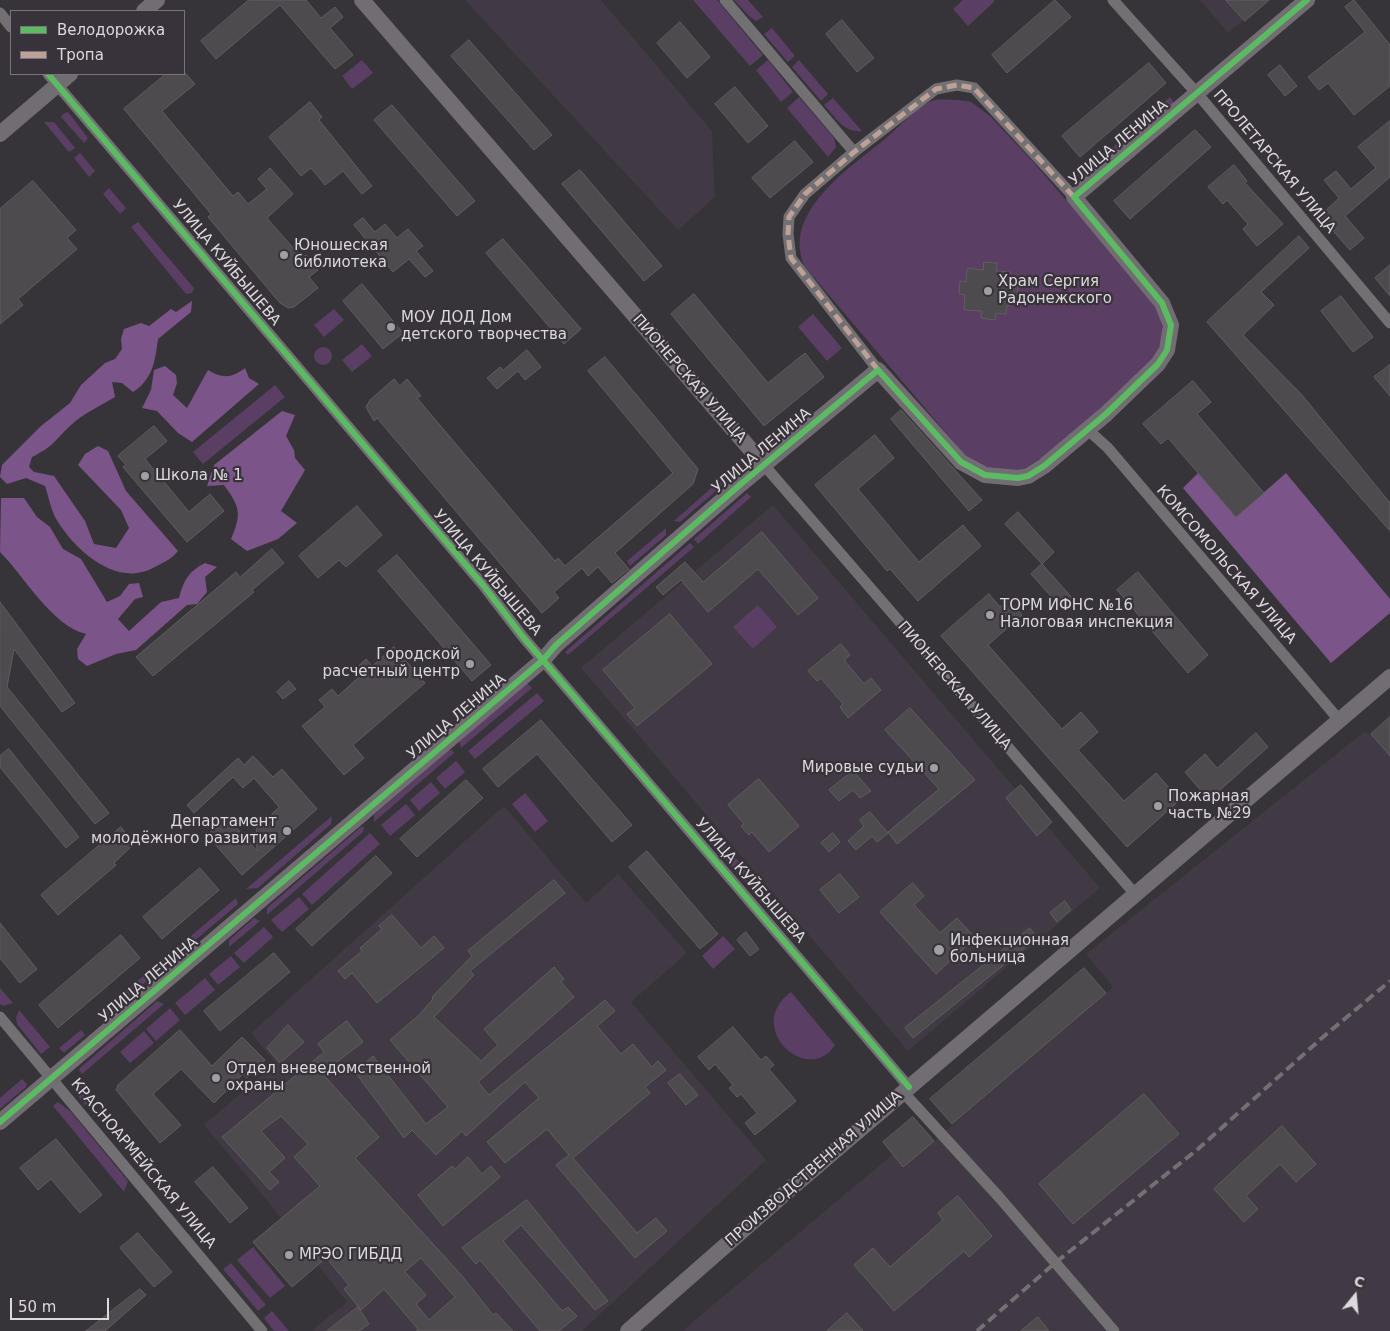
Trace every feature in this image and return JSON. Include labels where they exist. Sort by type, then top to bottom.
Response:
[{"type":"street","points":[[145,10],[157,0]]},
{"type":"street","name":"ПИОНЕРСКАЯ УЛИЦА","points":[[362,0],[1135,894]]},
{"type":"street","points":[[725,0],[854,152]]},
{"type":"street","name":"ПРОЛЕТАРСКАЯ УЛИЦА","points":[[1112,0],[1195,93],[1390,323]]},
{"type":"street","name":"УЛИЦА ЛЕНИНА","points":[[1074,197],[1307,0]]},
{"type":"street","points":[[0,13],[10,26]]},
{"type":"street","points":[[0,134],[53,79],[67,75]]},
{"type":"street","name":"УЛИЦА КУЙБЫШЕВА","points":[[53,79],[906,1090],[1114,1331]]},
{"type":"street","name":"УЛИЦА ЛЕНИНА","points":[[956,85],[974,88],[1074,197],[1162,303],[1171,326],[1167,350],[1147,377],[1087,429],[1028,476],[1018,478],[985,475],[961,462],[878,370],[792,258],[788,234],[789,217],[793,208],[805,194],[854,152],[936,89],[956,85]]},
{"type":"street","name":"УЛИЦА ЛЕНИНА","points":[[0,1122],[544,660],[556,646],[764,465],[878,370]]},
{"type":"street","name":"КОМСОМОЛЬСКАЯ УЛИЦА","points":[[1087,429],[1108,448],[1340,721]]},
{"type":"street","name":"ПРОИЗВОДСТВЕННАЯ УЛИЦА","points":[[628,1331],[906,1090],[1390,677]]},
{"type":"street","name":"КРАСНОАРМЕЙСКАЯ УЛИЦА","points":[[0,1017],[262,1331]]},
{"type":"shaded area","points":[[465,0],[601,0],[712,131],[715,197],[678,230]]},
{"type":"shaded area","points":[[693,0],[717,0],[763,55],[750,66]]},
{"type":"shaded area","points":[[734,0],[748,0],[763,17],[756,21]]},
{"type":"shaded area","points":[[963,0],[994,0],[994,2],[968,26],[953,9]]},
{"type":"shaded area","points":[[1200,0],[1268,0],[1228,33]]},
{"type":"shaded area","points":[[772,28],[795,56],[788,62],[764,34]]},
{"type":"shaded area","points":[[362,60],[373,73],[352,89],[342,76]]},
{"type":"shaded area","points":[[768,60],[793,92],[781,102],[756,70]]},
{"type":"shaded area","points":[[799,60],[828,94],[821,101],[792,67]]},
{"type":"shaded area","points":[[799,97],[834,138],[836,147],[828,157],[787,108]]},
{"type":"shaded area","points":[[1170,97],[1173,105],[1089,177],[1079,177]]},
{"type":"shaded area","points":[[833,98],[862,131],[845,127],[824,105]]},
{"type":"shaded area","points":[[936,100],[971,102],[990,116],[1035,164],[1156,305],[1163,333],[1161,346],[1154,361],[1062,442],[1025,468],[1013,472],[999,471],[986,467],[964,454],[805,267],[800,247],[802,228],[810,210],[822,194],[838,178],[924,105]]},
{"type":"shaded area","points":[[68,112],[88,138],[84,143],[61,117]]},
{"type":"shaded area","points":[[44,122],[54,122],[75,148],[69,152]]},
{"type":"shaded area","points":[[80,153],[95,171],[89,177],[74,158]]},
{"type":"shaded area","points":[[109,188],[126,208],[120,214],[103,194]]},
{"type":"shaded area","points":[[138,222],[194,288],[192,293],[186,294],[131,227]]},
{"type":"shaded area","points":[[192,301],[191,312],[158,339],[152,369],[140,387],[133,392],[122,383],[112,382],[115,397],[87,413],[71,425],[49,446],[32,457],[29,467],[34,472],[54,476],[85,521],[94,544],[116,548],[129,528],[121,510],[78,465],[85,454],[98,446],[108,451],[126,491],[178,551],[166,561],[139,573],[112,570],[87,555],[66,533],[54,514],[45,486],[26,478],[7,484],[0,477],[2,465],[41,426],[70,403],[81,385],[105,363],[115,359],[122,349],[121,339],[124,329],[141,323],[149,326],[171,309],[176,312]]},
{"type":"shaded area","points":[[334,309],[344,320],[324,337],[314,325]]},
{"type":"shaded area","points":[[813,314],[842,348],[827,361],[798,327]]},
{"type":"shaded area","points":[[362,344],[372,356],[352,372],[342,360]]},
{"type":"shaded area","points":[[319,347],[327,347],[332,352],[330,363],[319,365],[314,360],[314,352]]},
{"type":"shaded area","points":[[165,366],[176,375],[177,383],[173,395],[187,408],[208,370],[218,375],[227,376],[236,374],[245,368],[249,378],[259,384],[192,442],[178,433],[157,411],[142,408],[151,390],[154,370]]},
{"type":"shaded area","points":[[275,385],[285,397],[203,464],[193,452]]},
{"type":"shaded area","points":[[282,411],[295,415],[286,436],[294,450],[295,458],[305,470],[281,511],[297,523],[278,539],[247,551],[231,539],[238,517],[238,511],[233,499],[224,485],[207,486],[214,465]]},
{"type":"shaded area","points":[[1198,473],[1236,517],[1286,473],[1390,599],[1390,613],[1331,663],[1183,488]]},
{"type":"shaded area","points":[[726,475],[730,479],[680,522],[674,521]]},
{"type":"shaded area","points":[[747,493],[751,497],[698,544],[694,539]]},
{"type":"shaded area","points":[[1,498],[24,498],[37,517],[50,527],[63,549],[81,559],[107,602],[120,596],[129,584],[139,583],[143,597],[135,599],[118,619],[129,631],[161,602],[179,598],[185,581],[194,570],[205,563],[217,567],[205,577],[207,592],[197,604],[187,605],[136,650],[116,654],[87,666],[78,659],[77,649],[86,634],[74,629],[50,611],[0,552]]},
{"type":"shaded area","points":[[773,505],[1100,888],[908,1051],[581,668]]},
{"type":"shaded area","points":[[666,528],[666,535],[630,566],[627,561]]},
{"type":"shaded area","points":[[690,543],[694,547],[568,655],[565,652]]},
{"type":"shaded area","points":[[758,605],[777,627],[753,649],[733,627]]},
{"type":"shaded area","points":[[527,683],[532,688],[461,748],[459,740]]},
{"type":"shaded area","points":[[537,693],[544,701],[475,759],[468,751]]},
{"type":"shaded area","points":[[1364,732],[1371,734],[1387,752],[1390,750],[1390,1331],[682,1331],[893,1154],[934,1141],[1113,987],[1086,954]]},
{"type":"shaded area","points":[[452,750],[454,753],[374,822],[374,815],[448,751]]},
{"type":"shaded area","points":[[456,761],[465,772],[445,789],[436,778]]},
{"type":"shaded area","points":[[431,782],[440,793],[419,811],[410,800]]},
{"type":"shaded area","points":[[525,793],[548,821],[535,832],[512,804]]},
{"type":"shaded area","points":[[406,804],[415,815],[390,836],[381,825]]},
{"type":"shaded area","points":[[504,806],[586,903],[618,874],[687,953],[631,1002],[766,1160],[582,1331],[311,1331],[347,1302],[266,1199],[204,1125],[276,1063],[251,1033]]},
{"type":"shaded area","points":[[332,816],[331,824],[258,888],[246,889]]},
{"type":"shaded area","points":[[706,823],[758,884],[755,886],[747,884],[701,831]]},
{"type":"shaded area","points":[[362,826],[364,828],[363,832],[267,915],[267,908]]},
{"type":"shaded area","points":[[370,833],[380,844],[312,905],[302,894]]},
{"type":"shaded area","points":[[299,897],[309,909],[282,932],[271,920]]},
{"type":"shaded area","points":[[236,898],[238,904],[108,1014],[105,1012],[104,1009]]},
{"type":"shaded area","points":[[254,918],[260,921],[229,947],[229,940]]},
{"type":"shaded area","points":[[264,927],[273,937],[244,963],[234,953]]},
{"type":"shaded area","points":[[723,936],[735,949],[713,969],[702,956]]},
{"type":"shaded area","points":[[231,956],[240,967],[218,985],[209,974]]},
{"type":"shaded area","points":[[205,978],[215,990],[185,1015],[175,1003]]},
{"type":"shaded area","points":[[0,988],[13,1003],[3,1006],[0,1004]]},
{"type":"shaded area","points":[[791,992],[835,1045],[823,1056],[810,1059],[797,1056],[785,1047],[777,1035],[774,1021],[778,1006]]},
{"type":"shaded area","points":[[157,1001],[164,1004],[82,1074],[79,1070],[80,1068]]},
{"type":"shaded area","points":[[170,1008],[180,1020],[156,1041],[146,1029]]},
{"type":"shaded area","points":[[19,1010],[50,1047],[41,1054],[17,1024],[16,1018]]},
{"type":"shaded area","points":[[81,1030],[85,1035],[64,1053],[59,1048]]},
{"type":"shaded area","points":[[144,1031],[154,1043],[130,1063],[120,1052]]},
{"type":"shaded area","points":[[22,1079],[27,1084],[26,1087],[0,1109],[0,1098]]},
{"type":"shaded area","points":[[81,1084],[92,1099],[85,1105],[73,1090]]},
{"type":"shaded area","points":[[58,1102],[71,1112],[128,1181],[124,1192],[53,1106]]},
{"type":"shaded area","points":[[253,1247],[285,1286],[270,1298],[237,1260]]},
{"type":"shaded area","points":[[231,1263],[266,1305],[258,1311],[223,1269]]},
{"type":"shaded area","points":[[272,1311],[289,1331],[274,1331],[264,1318]]},
{"type":"building","points":[[249,0],[306,0],[321,18],[335,7],[343,17],[330,28],[353,55],[335,69],[280,5],[216,59],[201,41]]},
{"type":"building","points":[[1055,0],[1071,17],[1007,73],[992,55]]},
{"type":"building","points":[[1226,0],[1269,0],[1245,21]]},
{"type":"building","points":[[1354,0],[1390,45],[1390,86],[1354,115],[1328,83],[1319,90],[1308,77],[1365,32],[1345,7]]},
{"type":"building","points":[[842,20],[874,58],[857,72],[826,34]]},
{"type":"building","points":[[680,22],[710,57],[687,78],[657,43]]},
{"type":"building","points":[[469,40],[552,135],[534,150],[451,56]]},
{"type":"building","points":[[1149,63],[1166,83],[1080,157],[1062,136]]},
{"type":"building","points":[[1280,65],[1297,86],[1285,96],[1268,75]]},
{"type":"building","points":[[186,74],[195,84],[162,111],[233,196],[238,192],[248,204],[267,189],[258,179],[270,168],[293,194],[267,218],[302,258],[306,255],[318,270],[309,277],[318,288],[294,307],[288,308],[280,303],[208,217],[211,214],[124,109],[165,75]]},
{"type":"building","points":[[735,87],[768,126],[748,143],[715,104]]},
{"type":"building","points":[[310,102],[322,117],[319,120],[372,186],[362,194],[343,171],[325,185],[311,168],[301,176],[269,137]]},
{"type":"building","points":[[392,105],[475,201],[457,216],[374,120]]},
{"type":"building","points":[[1390,121],[1390,177],[1345,216],[1364,238],[1350,250],[1320,216],[1339,198],[1324,180],[1336,171],[1351,189],[1376,168],[1358,147]]},
{"type":"building","points":[[1195,130],[1211,147],[1130,219],[1114,201]]},
{"type":"building","points":[[795,141],[813,162],[770,198],[752,178]]},
{"type":"building","points":[[1234,165],[1247,181],[1245,183],[1283,224],[1257,246],[1243,229],[1248,224],[1227,200],[1223,204],[1208,187]]},
{"type":"building","points":[[580,170],[662,266],[644,281],[562,184]]},
{"type":"building","points":[[33,181],[76,230],[67,238],[77,249],[18,299],[23,305],[0,324],[0,209]]},
{"type":"building","points":[[363,218],[375,232],[385,224],[397,238],[408,229],[423,246],[416,251],[433,271],[425,277],[409,259],[393,272],[354,225]]},
{"type":"building","points":[[1299,236],[1309,248],[1261,292],[1274,305],[1243,335],[1302,395],[1390,503],[1390,531],[1207,322]]},
{"type":"building","points":[[503,239],[581,329],[564,344],[486,253]]},
{"type":"building","name":"Храм Сергия Радонежского","points":[[984,262],[997,263],[996,271],[1010,272],[1010,277],[1016,280],[1015,285],[1018,285],[1017,300],[1014,300],[1013,304],[1007,306],[1006,314],[996,313],[995,320],[981,318],[982,311],[964,310],[965,295],[959,294],[960,281],[966,282],[967,268],[983,270]]},
{"type":"building","points":[[1390,265],[1390,296],[1375,278]]},
{"type":"building","points":[[362,284],[403,333],[383,349],[343,301]]},
{"type":"building","points":[[694,294],[768,383],[805,353],[824,377],[764,426],[671,314]]},
{"type":"building","points":[[1341,296],[1373,337],[1353,352],[1321,311]]},
{"type":"building","points":[[527,350],[541,367],[525,380],[518,371],[497,389],[487,378],[500,367],[503,370]]},
{"type":"building","points":[[605,357],[698,469],[693,484],[615,553],[629,569],[612,583],[598,567],[588,576],[582,568],[554,592],[559,598],[542,613],[377,418],[374,421],[366,407],[370,400],[394,379],[400,386],[407,379],[421,396],[417,398],[555,561],[558,558],[565,566],[673,473],[588,371]]},
{"type":"building","points":[[1390,365],[1390,396],[1374,377]]},
{"type":"building","points":[[1193,381],[1211,402],[1197,414],[1264,493],[1236,517],[1168,438],[1161,444],[1143,424]]},
{"type":"building","points":[[901,410],[982,500],[969,511],[891,419]]},
{"type":"building","name":"Школа № 1","points":[[154,426],[167,441],[145,459],[189,512],[210,494],[224,511],[187,542],[123,467],[126,465],[118,456]]},
{"type":"building","points":[[875,435],[894,458],[858,489],[919,562],[963,525],[981,546],[918,601],[890,569],[887,571],[815,485]]},
{"type":"building","points":[[357,506],[382,535],[346,567],[339,560],[318,578],[299,556]]},
{"type":"building","points":[[1018,512],[1054,552],[1042,564],[1005,524]]},
{"type":"building","points":[[762,532],[818,598],[798,615],[758,569],[708,612],[681,580],[663,595],[656,587],[685,562],[703,582]]},
{"type":"building","points":[[272,549],[284,563],[252,590],[254,592],[153,676],[136,657],[236,572],[240,577]]},
{"type":"building","points":[[397,555],[491,665],[472,681],[378,571]]},
{"type":"building","points":[[1042,564],[1074,600],[1063,610],[1031,574]]},
{"type":"building","points":[[1138,572],[1208,655],[1188,673],[1117,590]]},
{"type":"building","points":[[989,594],[1000,607],[1009,599],[1022,615],[988,645],[1062,729],[1081,712],[1098,732],[1078,750],[1124,801],[1156,773],[1180,800],[1127,847],[941,636]]},
{"type":"building","points":[[0,602],[75,703],[62,712],[14,649],[7,687],[109,813],[95,824],[0,706]]},
{"type":"building","points":[[670,614],[712,664],[637,726],[627,714],[635,708],[603,670]]},
{"type":"building","points":[[841,644],[850,655],[844,660],[864,684],[871,678],[881,690],[848,718],[840,707],[843,704],[821,678],[817,681],[808,671]]},
{"type":"building","points":[[394,647],[425,683],[353,745],[364,758],[344,775],[302,726],[325,707],[319,700],[332,689],[338,696],[359,677],[353,671],[366,659],[372,666]]},
{"type":"building","points":[[289,681],[296,689],[283,699],[277,692]]},
{"type":"building","points":[[910,708],[975,780],[897,844],[888,832],[939,789],[885,730]]},
{"type":"building","points":[[1390,717],[1390,756],[1371,734]]},
{"type":"building","points":[[541,720],[632,825],[612,842],[537,754],[498,787],[483,769]]},
{"type":"building","points":[[1256,733],[1268,747],[1209,800],[1185,772],[1205,754],[1217,768]]},
{"type":"building","points":[[9,749],[79,837],[66,848],[0,767],[0,756]]},
{"type":"building","points":[[253,756],[273,777],[282,769],[317,809],[242,875],[207,835],[227,817],[257,851],[256,819],[260,816],[269,817],[279,807],[254,778],[243,788],[233,777],[194,813],[187,805],[238,758],[244,765]]},
{"type":"building","points":[[853,771],[871,791],[860,798],[853,790],[839,801],[829,790]]},
{"type":"building","points":[[759,779],[799,826],[769,852],[752,832],[749,835],[741,826],[744,824],[728,805]]},
{"type":"building","points":[[466,780],[483,798],[417,857],[400,839]]},
{"type":"building","points":[[1021,785],[1052,822],[1037,836],[1006,798]]},
{"type":"building","points":[[870,812],[888,833],[877,842],[872,836],[856,850],[848,841],[864,826],[860,820]]},
{"type":"building","points":[[121,827],[134,844],[114,863],[116,865],[58,915],[41,895]]},
{"type":"building","points":[[833,833],[840,842],[829,852],[821,843]]},
{"type":"building","points":[[647,851],[718,934],[700,949],[629,867]]},
{"type":"building","points":[[376,856],[392,873],[312,946],[296,929]]},
{"type":"building","points":[[200,868],[219,890],[162,939],[143,917]]},
{"type":"building","points":[[840,874],[859,897],[839,913],[820,890]]},
{"type":"building","points":[[554,880],[565,893],[470,971],[474,975],[434,1017],[481,1061],[498,1045],[484,1029],[554,967],[564,979],[561,982],[574,997],[478,1082],[489,1095],[605,1000],[615,1011],[597,1026],[621,1054],[633,1044],[652,1067],[658,1061],[666,1070],[645,1087],[650,1093],[573,1158],[637,1233],[656,1218],[667,1231],[635,1258],[556,1165],[569,1155],[547,1129],[505,1163],[487,1142],[539,1098],[525,1082],[466,1136],[462,1131],[436,1155],[412,1130],[404,1138],[355,1072],[373,1056],[426,1124],[448,1107],[390,1040],[418,1016],[433,999],[432,997],[472,956],[468,951]]},
{"type":"building","points":[[913,883],[924,896],[914,905],[940,933],[957,918],[975,938],[936,974],[880,912]]},
{"type":"building","points":[[1065,901],[1071,910],[1057,922],[1050,913]]},
{"type":"building","points":[[392,915],[421,948],[434,936],[444,948],[377,1003],[352,973],[345,979],[338,971],[362,951],[360,948],[382,929],[379,926]]},
{"type":"building","points":[[0,923],[37,969],[20,983],[0,958]]},
{"type":"building","points":[[1030,928],[1037,938],[913,1038],[905,1028]]},
{"type":"building","points":[[746,932],[759,949],[750,956],[737,940]]},
{"type":"building","points":[[121,935],[140,958],[58,1028],[39,1005]]},
{"type":"building","points":[[274,953],[290,972],[220,1031],[204,1011]]},
{"type":"building","points":[[1084,968],[1106,993],[952,1124],[930,1099]]},
{"type":"building","points":[[347,1021],[363,1042],[322,1073],[379,1137],[355,1158],[463,1277],[493,1315],[496,1313],[513,1331],[416,1331],[418,1329],[384,1289],[361,1310],[344,1289],[349,1285],[326,1258],[292,1287],[253,1242],[320,1186],[294,1157],[308,1144],[281,1116],[261,1131],[285,1158],[269,1172],[279,1182],[270,1190],[222,1137],[324,1052],[318,1044]],"holes":[[[421,1258],[455,1297],[429,1320],[416,1304],[426,1295],[405,1272]]]},
{"type":"building","points":[[288,1025],[304,1042],[280,1063],[267,1048]]},
{"type":"building","points":[[733,1027],[761,1060],[766,1056],[774,1065],[769,1069],[796,1101],[755,1135],[745,1123],[757,1113],[741,1094],[737,1097],[729,1088],[733,1085],[715,1064],[709,1070],[698,1057]]},
{"type":"building","points":[[180,1030],[212,1066],[242,1037],[265,1060],[247,1078],[243,1074],[214,1103],[181,1069],[153,1094],[181,1125],[160,1143],[116,1090],[118,1085]]},
{"type":"building","points":[[680,1074],[698,1095],[686,1105],[668,1083]]},
{"type":"building","points":[[1144,1094],[1179,1134],[1073,1224],[1039,1184]]},
{"type":"building","points":[[913,1117],[934,1141],[903,1167],[883,1142]]},
{"type":"building","points":[[1282,1126],[1316,1164],[1296,1182],[1280,1164],[1246,1196],[1258,1209],[1244,1222],[1214,1189]]},
{"type":"building","points":[[56,1139],[102,1195],[80,1213],[51,1179],[38,1190],[20,1168]]},
{"type":"building","points":[[468,1157],[482,1174],[491,1166],[500,1177],[443,1226],[418,1195],[452,1166],[455,1169]]},
{"type":"building","points":[[213,1167],[248,1208],[230,1223],[195,1182]]},
{"type":"building","points":[[958,1196],[992,1236],[969,1257],[964,1251],[894,1311],[854,1265],[873,1248],[890,1267],[943,1220],[938,1213]]},
{"type":"building","points":[[527,1200],[608,1301],[595,1310],[521,1225],[503,1241],[562,1311],[568,1307],[577,1316],[559,1331],[540,1331],[480,1260],[476,1264],[462,1248]]},
{"type":"building","points":[[138,1233],[172,1272],[154,1287],[120,1248]]},
{"type":"building","points":[[140,1289],[146,1295],[105,1331],[86,1331]]},
{"type":"building","points":[[358,1307],[369,1324],[359,1331],[327,1331]]},
{"type":"building","points":[[847,1313],[863,1331],[827,1331]]},
{"type":"building","points":[[1038,1317],[1049,1331],[1021,1331]]},
{"type":"railway","points":[[977,1331],[1055,1263],[1198,1149],[1323,1037],[1390,981]]},
{"type":"marked path","points":[[878,370],[791,258],[788,234],[789,217],[805,194],[854,152],[936,89],[957,85],[974,88],[1074,197]]},
{"type":"cycle path","points":[[0,1122],[543,660],[556,645],[742,483],[878,370],[961,462],[985,475],[1018,478],[1028,476],[1044,466],[1106,414],[1158,364],[1167,350],[1171,325],[1162,303],[1074,197],[1307,0]]},
{"type":"cycle path","points":[[49,75],[483,585],[523,637],[909,1087]]},
{"type":"place","name":"Юношеская библиотека","points":[[284,255]]},
{"type":"place","name":"Храм Сергия Радонежского","points":[[988,291]]},
{"type":"place","name":"МОУ ДОД Дом детского творчества","points":[[391,327]]},
{"type":"place","name":"Школа № 1","points":[[145,476]]},
{"type":"place","name":"ТОРМ ИФНС №16 Налоговая инспекция","points":[[990,615]]},
{"type":"place","name":"Городской расчетный центр","points":[[470,664]]},
{"type":"place","name":"Мировые судьи","points":[[934,768]]},
{"type":"place","name":"Пожарная часть №29","points":[[1158,806]]},
{"type":"place","name":"Департамент молодёжного развития","points":[[287,831]]},
{"type":"place","name":"Инфекционная больница","points":[[939,950]]},
{"type":"place","name":"Отдел вневедомственной охраны","points":[[216,1078]]},
{"type":"place","name":"МРЭО ГИБДД","points":[[289,1255]]}]
